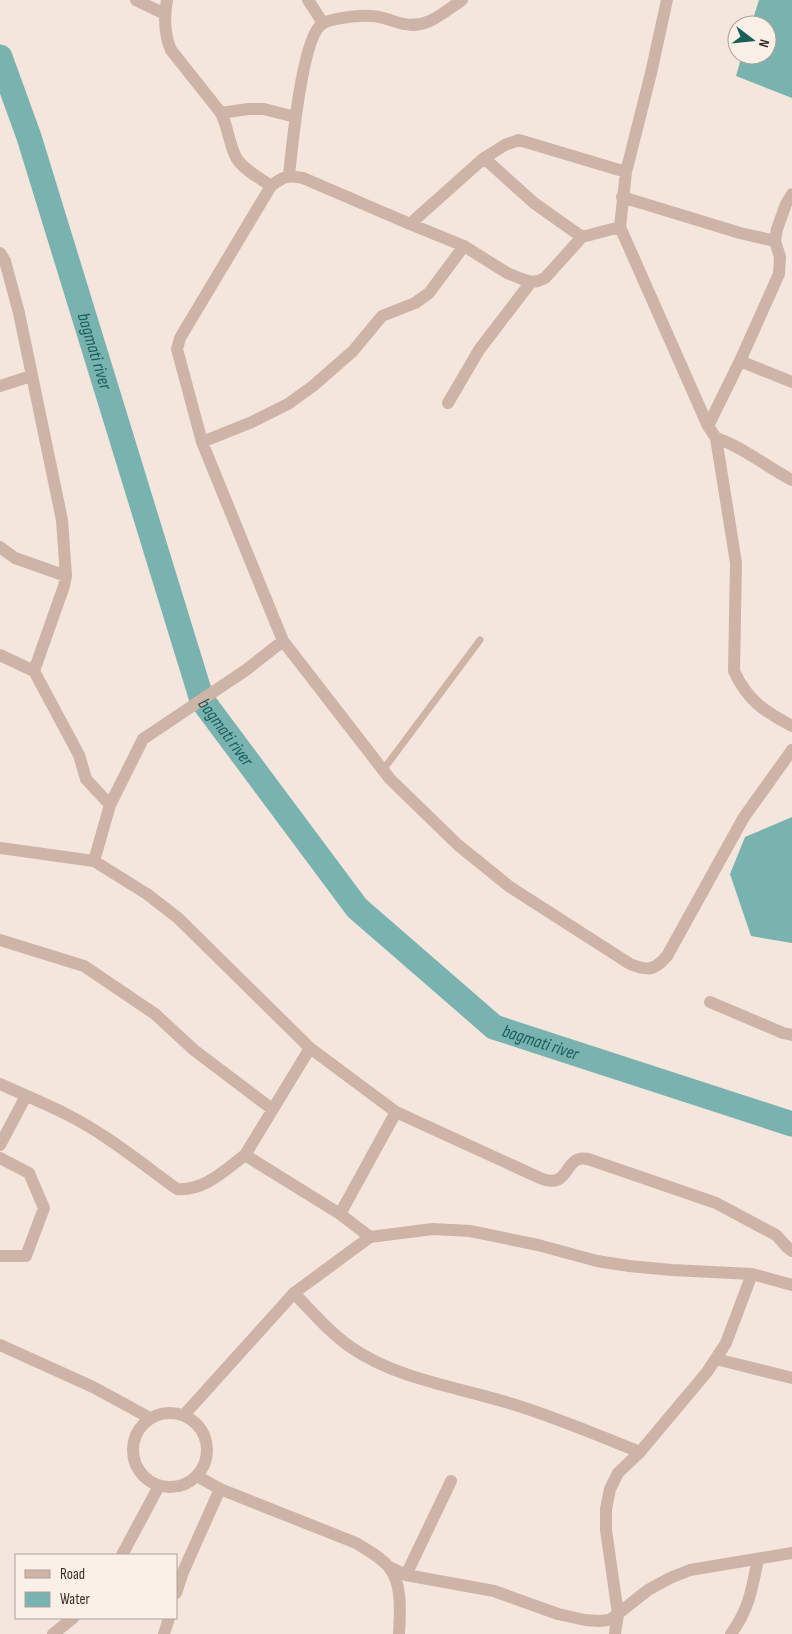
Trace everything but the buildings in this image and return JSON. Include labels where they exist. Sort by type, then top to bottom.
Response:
[{"type":"street","points":[[136,0],[165,14]]},
{"type":"street","points":[[167,0],[165,14],[167,40],[171,50],[221,113],[226,123],[237,160],[271,186]]},
{"type":"street","points":[[308,0],[323,23]]},
{"type":"street","points":[[289,175],[295,117],[304,71],[313,36],[317,29],[323,23],[334,20],[372,16],[405,24],[421,25],[429,23],[462,0]]},
{"type":"street","points":[[665,0],[651,74],[626,172],[620,227],[708,426],[716,438],[736,564],[734,671],[740,685],[751,699],[792,726]]},
{"type":"street","points":[[221,113],[264,109],[295,117]]},
{"type":"street","points":[[410,224],[484,158],[505,145],[519,140],[626,172]]},
{"type":"street","points":[[484,158],[534,203],[582,237]]},
{"type":"street","points":[[620,227],[582,237],[545,278],[531,282],[507,273],[464,246],[303,178],[289,175],[280,179],[271,186],[178,344],[177,354],[202,442],[282,641],[382,770],[458,845],[510,887],[630,964],[642,969],[652,969],[660,965],[668,956],[744,817],[792,750]]},
{"type":"street","points":[[708,426],[779,274],[780,257],[775,241],[779,223],[792,194]]},
{"type":"street","points":[[622,197],[731,231],[775,241]]},
{"type":"street","points":[[202,442],[252,422],[288,404],[313,386],[353,351],[382,316],[415,303],[430,292],[464,246]]},
{"type":"street","points":[[0,253],[5,261],[20,313],[31,376],[62,520],[66,576],[34,671]]},
{"type":"street","points":[[448,403],[479,350],[531,282]]},
{"type":"street","points":[[740,361],[792,382]]},
{"type":"street","points":[[0,386],[31,376]]},
{"type":"street","points":[[716,438],[734,446],[792,480]]},
{"type":"street","points":[[0,548],[15,558],[66,576]]},
{"type":"street","points":[[94,861],[110,805],[143,739],[246,670],[282,641]]},
{"type":"street","points":[[0,655],[34,671],[79,755],[86,779],[110,805]]},
{"type":"street","points":[[0,848],[94,861],[146,894],[178,918],[310,1048],[396,1112],[548,1182],[555,1182],[572,1162],[583,1158],[716,1203],[776,1235],[792,1251]]},
{"type":"street","points":[[0,940],[84,966],[155,1014],[194,1050],[272,1109]]},
{"type":"street","points":[[710,1002],[783,1033],[792,1034]]},
{"type":"street","points":[[0,1084],[67,1114],[118,1145],[177,1189],[188,1190],[210,1181],[244,1155],[310,1048]]},
{"type":"street","points":[[0,1145],[26,1096]]},
{"type":"street","points":[[340,1214],[396,1112]]},
{"type":"street","points":[[244,1155],[340,1214],[370,1237]]},
{"type":"street","points":[[0,1158],[29,1173],[44,1208],[26,1256],[0,1256]]},
{"type":"street","points":[[184,1415],[294,1294],[370,1237],[434,1229],[470,1232],[538,1245],[597,1261],[629,1266],[752,1274],[792,1285]]},
{"type":"street","points":[[615,1634],[618,1614],[606,1530],[606,1509],[610,1489],[618,1473],[640,1452],[716,1359],[726,1343],[752,1274]]},
{"type":"street","points":[[294,1294],[337,1336],[352,1348],[372,1359],[418,1377],[511,1403],[640,1452]]},
{"type":"street","points":[[0,1345],[93,1387],[150,1418]]},
{"type":"street","points":[[716,1359],[792,1378]]},
{"type":"street","points":[[163,1413],[177,1413],[193,1420],[200,1427],[206,1442],[207,1457],[197,1476],[189,1482],[179,1486],[159,1486],[141,1474],[133,1454],[133,1444],[136,1434],[150,1418],[163,1413]]},
{"type":"street","points":[[197,1476],[220,1489],[356,1543],[389,1567],[406,1575],[494,1591],[558,1614],[585,1620],[610,1620],[648,1590],[676,1575],[690,1570],[792,1553]]},
{"type":"street","points":[[406,1575],[451,1481]]},
{"type":"street","points":[[123,1554],[159,1486]]},
{"type":"street","points":[[178,1587],[220,1489]]},
{"type":"street","points":[[731,1634],[739,1623],[749,1601],[758,1559]]},
{"type":"street","points":[[389,1567],[401,1598],[399,1634]]},
{"type":"street","points":[[53,1634],[72,1619]]},
{"type":"street","points":[[164,1634],[169,1619]]},
{"type":"lane","points":[[382,770],[480,640]]},
{"type":"water","points":[[759,0],[792,0],[792,98],[736,76],[739,65],[777,65],[777,15],[754,15]]},
{"type":"water","points":[[792,817],[792,943],[751,936],[730,874],[745,837]]},
{"type":"waterway","name":"bagmati river","points":[[0,57],[29,137],[202,700],[357,908],[494,1027],[792,1124]]}]
